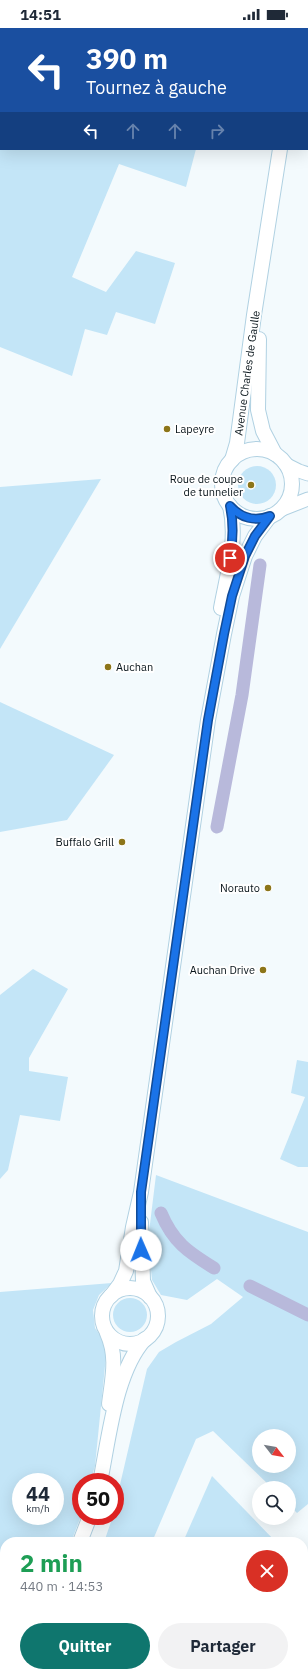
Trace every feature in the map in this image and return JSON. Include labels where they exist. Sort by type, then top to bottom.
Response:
[{"type":"main road","name":"Avenue Charles de Gaulle","points":[[232,460],[237,443],[254,315],[260,285],[280,150]]},
{"type":"main road","name":"Avenue Charles de Gaulle","points":[[260,285],[258,410],[263,431],[274,454]]},
{"type":"main road","points":[[208,720],[230,609],[242,563],[250,544],[275,513],[286,503],[291,488],[291,476],[285,464],[274,454],[263,450],[242,452],[232,460],[226,469],[222,484],[224,496],[230,506],[239,514],[247,518],[259,519],[275,513]]},
{"type":"main road","points":[[102,1473],[106,1447],[114,1358],[111,1342],[103,1322],[102,1313],[105,1303],[120,1284],[126,1271],[133,1227],[141,1192],[208,720],[218,624],[232,546],[233,519],[230,506]]},
{"type":"main road","points":[[106,1447],[128,1367],[135,1352],[153,1331],[157,1318],[156,1309],[144,1286],[142,1275],[141,1192]]},
{"type":"main road","points":[[111,1296],[124,1289],[134,1289],[143,1292],[150,1298]]},
{"type":"main road","points":[[106,1331],[113,1338],[127,1344],[137,1343],[146,1338]]},
{"type":"main road","points":[[82,1537],[87,1525]]},
{"type":"street","points":[[285,464],[308,474]]},
{"type":"street","points":[[275,513],[308,499]]},
{"type":"shaded area","points":[[0,150],[196,150],[186,187],[119,164],[72,277],[106,292],[136,251],[175,263],[155,324],[116,312],[107,335],[85,329],[72,376],[0,347]]},
{"type":"shaded area","points":[[253,466],[261,466],[271,471],[275,478],[275,492],[271,499],[261,504],[253,504],[243,499],[241,496],[238,489],[238,481],[243,471],[246,469]]},
{"type":"shaded area","points":[[101,479],[0,649],[0,487]]},
{"type":"shaded area","points":[[0,702],[114,755],[67,820],[0,832]]},
{"type":"shaded area","points":[[33,969],[68,989],[29,1058],[29,1071],[68,1077],[60,1121],[20,1115],[8,1170],[0,1179],[0,995]]},
{"type":"shaded area","points":[[297,1060],[308,1062],[308,1167],[298,1167],[280,1159],[305,1097],[291,1093]]},
{"type":"shaded area","points":[[156,1175],[308,1232],[308,1504],[297,1513],[296,1481],[265,1481],[256,1473],[296,1473],[296,1429],[252,1429],[252,1469],[213,1431],[196,1439],[154,1537],[106,1537],[110,1525],[124,1525],[124,1473],[123,1473],[147,1369],[159,1352],[211,1324],[243,1297],[217,1279],[187,1300],[161,1295],[152,1280],[148,1240]]},
{"type":"shaded area","points":[[112,1283],[99,1295],[93,1310],[95,1328],[107,1346],[95,1466],[93,1473],[72,1473],[72,1525],[78,1525],[73,1537],[0,1537],[0,1292]]},
{"type":"shaded area","points":[[130,1298],[142,1303],[147,1315],[142,1327],[130,1332],[118,1327],[113,1315],[118,1303]]},
{"type":"shaded area","points":[[212,1476],[252,1517],[252,1525],[260,1525],[271,1537],[185,1537]]},
{"type":"waterway","points":[[217,827],[242,695],[260,565]]},
{"type":"waterway","points":[[161,1213],[176,1239],[196,1257],[214,1268]]},
{"type":"waterway","points":[[250,1286],[308,1315]]},
{"type":"place","name":"Lapeyre","points":[[167,429]]},
{"type":"place","name":"Roue de coupe de tunnelier","points":[[251,485]]},
{"type":"place","name":"Auchan","points":[[108,667]]},
{"type":"place","name":"Buffalo Grill","points":[[122,842]]},
{"type":"place","name":"Norauto","points":[[268,888]]},
{"type":"place","name":"Auchan Drive","points":[[263,970]]},
{"type":"route","points":[[141,1250],[141,1192],[208,720],[232,596],[242,563],[247,549],[270,516],[259,519],[247,518],[239,514],[230,506],[233,519],[230,558]]}]
